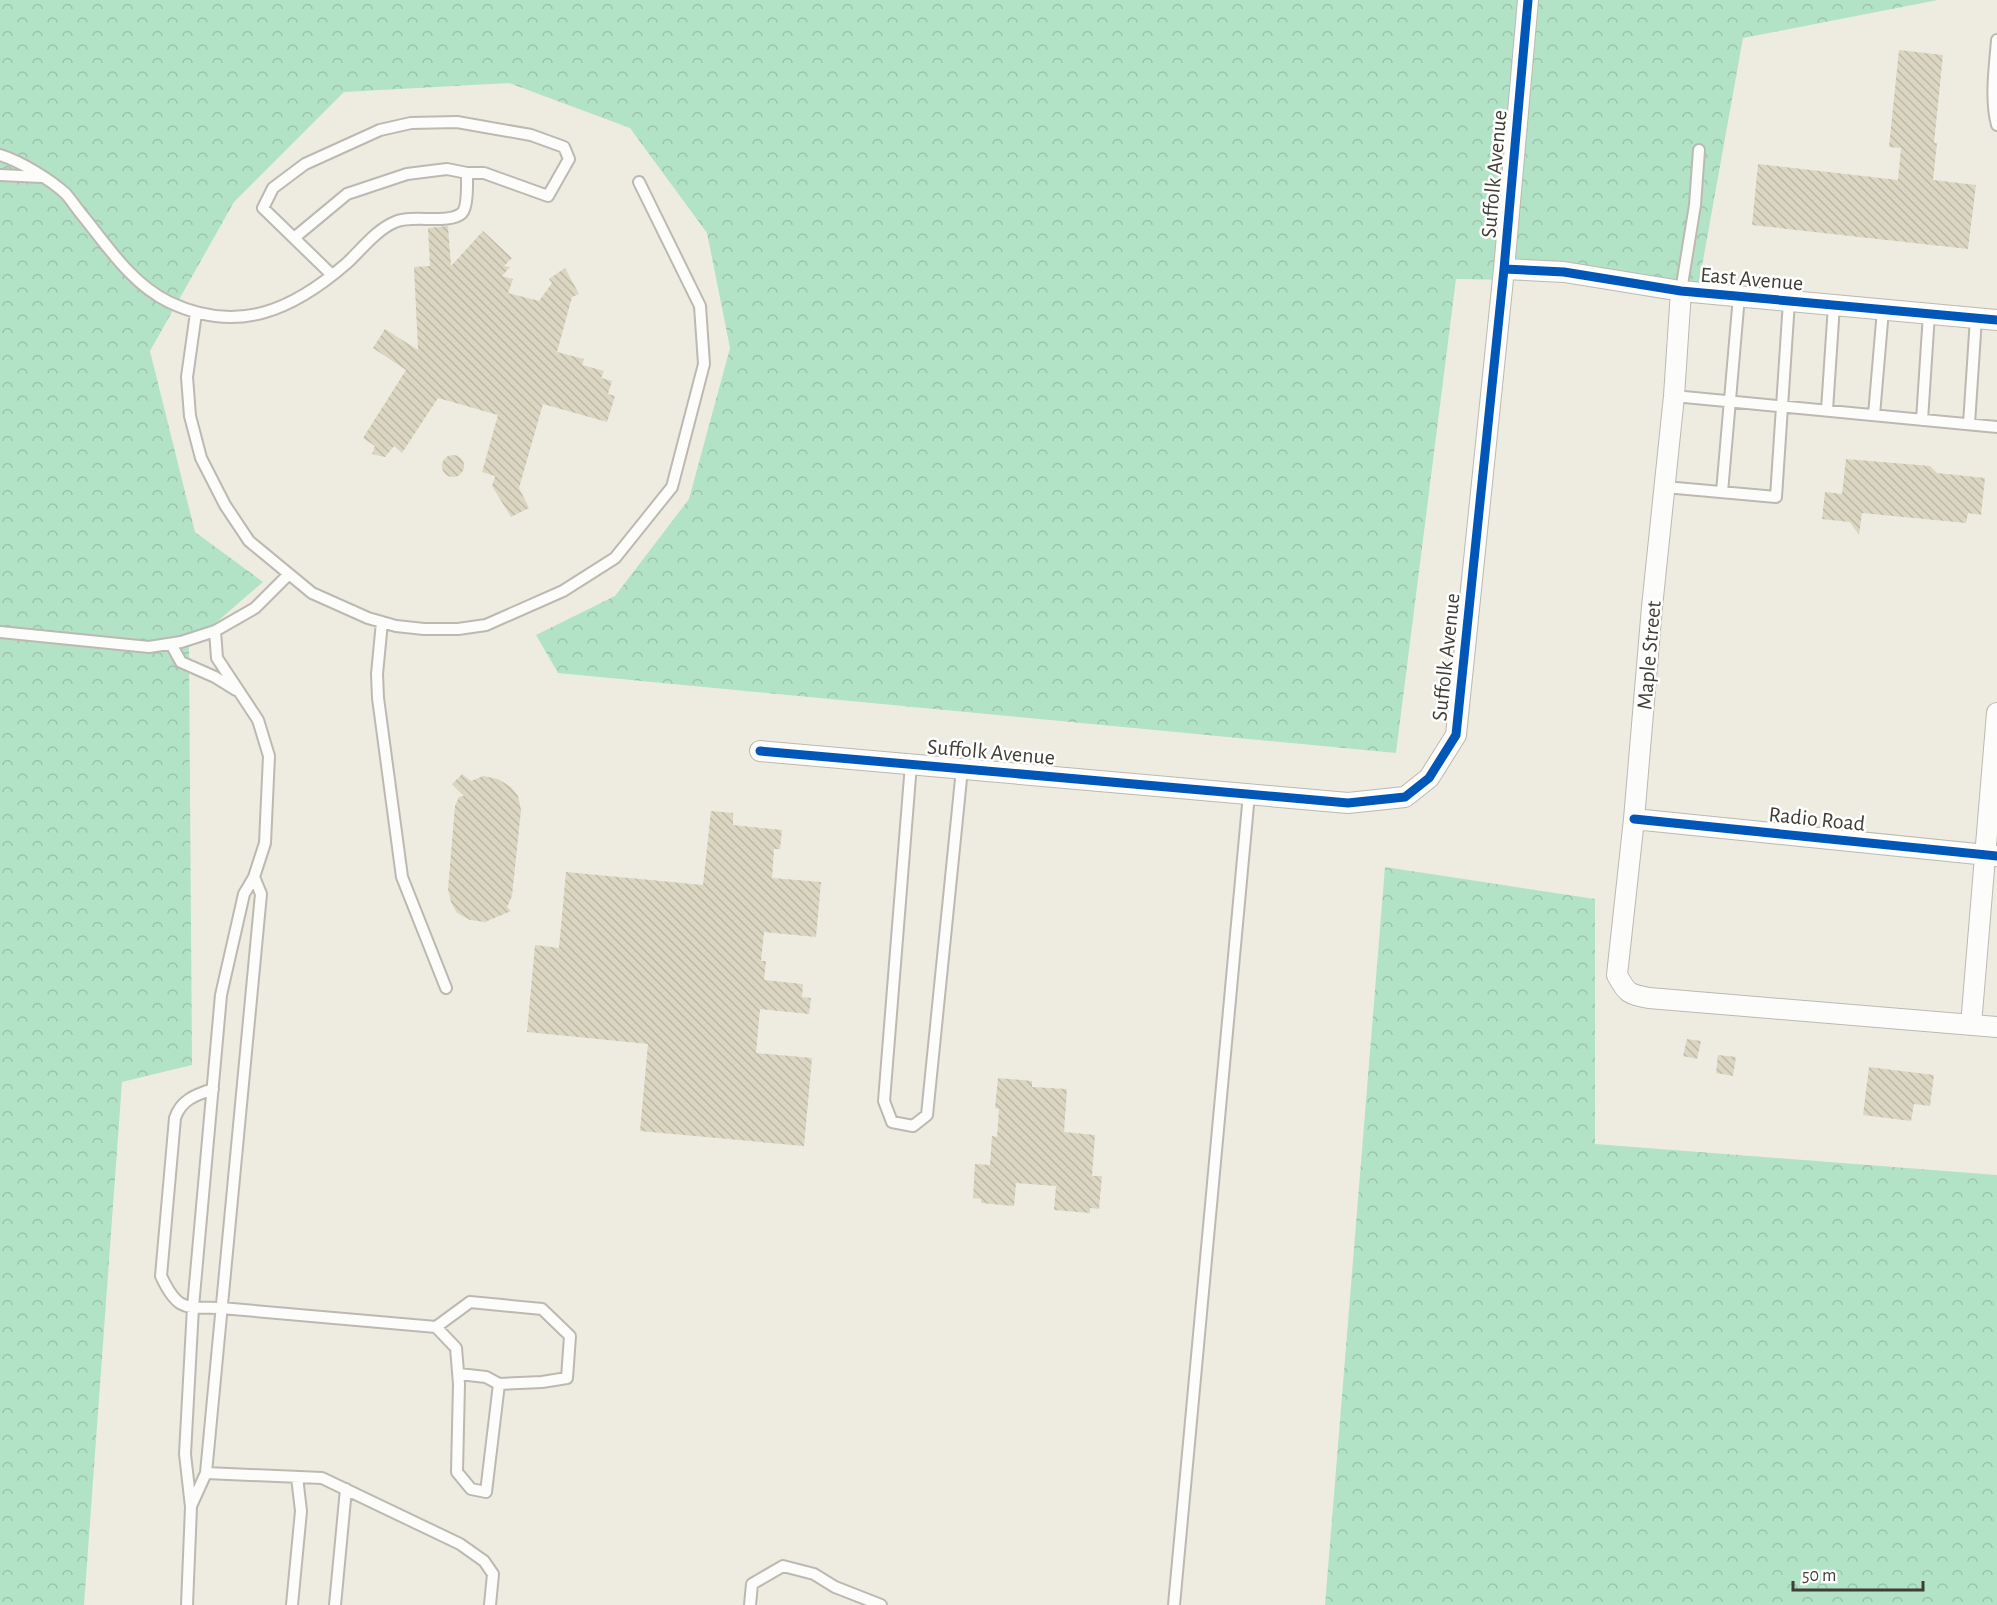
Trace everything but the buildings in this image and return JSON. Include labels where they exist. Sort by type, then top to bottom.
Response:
[{"type":"street","name":"Suffolk Avenue","points":[[760,751],[1348,803],[1405,797],[1429,778],[1456,735],[1504,269],[1528,0]]},
{"type":"street","name":"East Avenue","points":[[1504,269],[1564,272],[1681,291],[1997,320]]},
{"type":"street","name":"Maple Street","points":[[1681,291],[1674,396],[1617,975],[1624,989],[1630,994],[1649,998],[1997,1027]]},
{"type":"street","points":[[1971,1024],[1991,855],[1997,713]]},
{"type":"street","name":"Radio Road","points":[[1634,819],[1991,855]]},
{"type":"lane","points":[[1997,40],[1994,114],[1997,125]]},
{"type":"lane","points":[[294,238],[347,194],[407,174],[447,170],[484,174],[548,196],[569,159],[564,147],[531,135],[457,122],[411,123],[380,130],[305,164],[273,188],[263,208],[332,275]]},
{"type":"lane","points":[[1681,291],[1695,205],[1699,150]]},
{"type":"lane","points":[[0,155],[15,159],[66,194],[117,259],[140,283],[166,300],[196,313],[220,316],[250,316],[276,309],[308,293],[347,262],[370,239],[395,222],[450,218],[462,213],[465,207],[467,173]]},
{"type":"lane","points":[[0,174],[42,177]]},
{"type":"lane","points":[[196,313],[187,377],[190,416],[201,458],[225,505],[249,541],[312,593],[368,618],[396,626],[424,628],[458,629],[486,625],[563,591],[615,558],[672,487],[704,364],[700,306],[639,182]]},
{"type":"lane","points":[[1722,492],[1739,296]]},
{"type":"lane","points":[[1665,487],[1776,497],[1790,301]]},
{"type":"lane","points":[[1827,410],[1834,305]]},
{"type":"lane","points":[[1874,415],[1883,310]]},
{"type":"lane","points":[[1922,420],[1929,314]]},
{"type":"lane","points":[[1969,424],[1976,318]]},
{"type":"lane","points":[[1674,396],[1997,427]]},
{"type":"lane","points":[[0,632],[149,647],[171,644],[215,631],[255,608],[289,574]]},
{"type":"lane","points":[[382,622],[377,674],[378,698],[402,877],[446,988]]},
{"type":"lane","points":[[187,1605],[191,1507],[185,1454],[193,1307],[221,995],[244,894],[254,877],[265,843],[268,756],[258,720],[218,658],[215,631]]},
{"type":"lane","points":[[171,644],[181,662],[215,677],[241,694]]},
{"type":"lane","points":[[911,764],[884,1101],[892,1122],[913,1126],[927,1115],[962,768]]},
{"type":"lane","points":[[1174,1605],[1250,794]]},
{"type":"lane","points":[[191,1507],[206,1473],[261,894],[254,877]]},
{"type":"lane","points":[[213,1089],[194,1095],[179,1107],[175,1118],[161,1276],[171,1296],[180,1305],[193,1307],[436,1327],[456,1348],[459,1374],[458,1472],[471,1489],[486,1492],[499,1384]]},
{"type":"lane","points":[[436,1327],[470,1302],[542,1309],[570,1336],[567,1378],[499,1384],[486,1377],[459,1374]]},
{"type":"lane","points":[[206,1473],[322,1478],[346,1489],[460,1544],[484,1561],[494,1574],[490,1605]]},
{"type":"lane","points":[[292,1605],[301,1511],[297,1477]]},
{"type":"lane","points":[[335,1605],[346,1489]]},
{"type":"lane","points":[[750,1605],[752,1584],[783,1566],[814,1574],[835,1587],[882,1605]]},
{"type":"green space","points":[[0,0],[1938,0],[1743,38],[1699,283],[1456,279],[1396,753],[558,673],[536,635],[615,596],[689,499],[730,348],[707,233],[630,128],[509,83],[344,92],[234,202],[150,351],[195,532],[263,582],[189,646],[192,1065],[122,1082],[84,1605],[0,1605]]},
{"type":"green space","points":[[1385,867],[1595,899],[1595,1144],[1997,1175],[1997,1605],[1325,1605]]},
{"type":"cycle path","points":[[760,751],[1348,803],[1405,797],[1429,778],[1456,735],[1504,269],[1528,0]]},
{"type":"cycle path","points":[[1504,269],[1564,272],[1681,291],[1997,320]]},
{"type":"cycle path","points":[[1634,819],[1997,856]]}]
